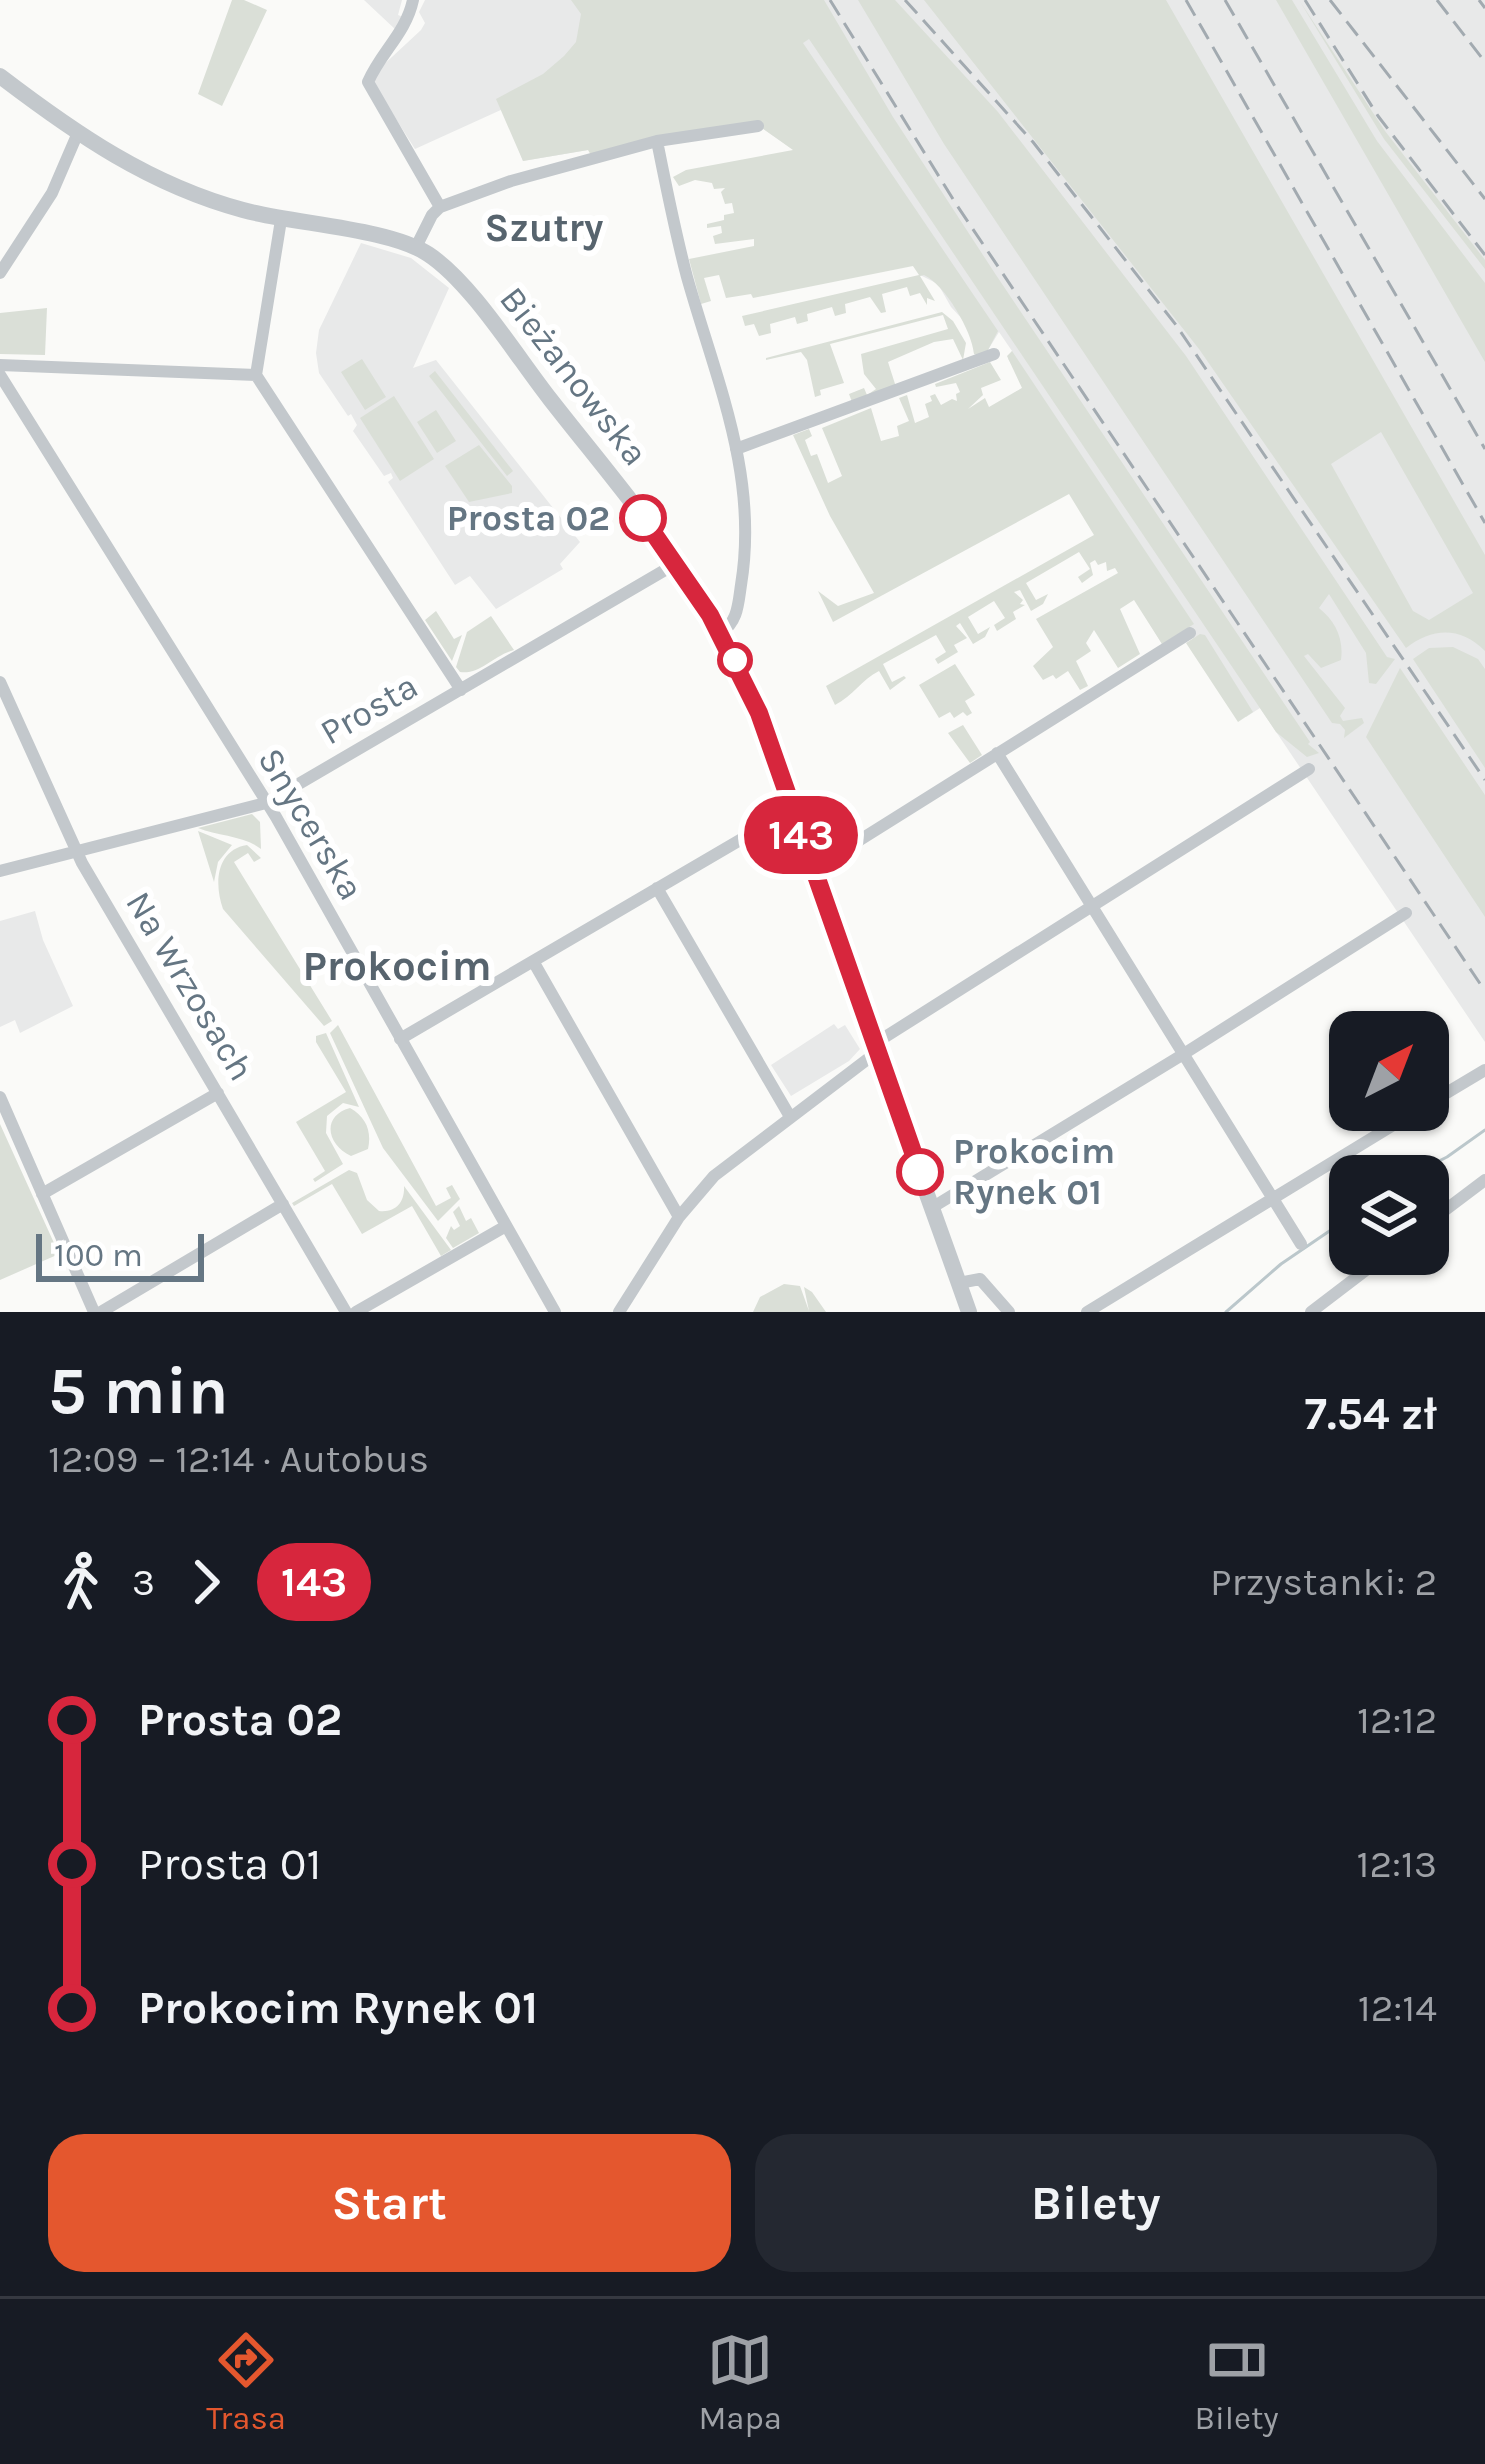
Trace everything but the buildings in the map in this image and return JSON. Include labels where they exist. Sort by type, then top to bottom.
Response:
[{"type":"street","points":[[413,0],[401,34],[375,65],[368,82],[440,207]]},
{"type":"street","name":"Bieżanowska","points":[[1,77],[77,135],[133,168],[189,193],[281,220],[416,247],[460,284],[677,563],[721,633],[759,713],[969,1312]]},
{"type":"street","points":[[416,247],[440,207],[512,181],[657,140],[758,126]]},
{"type":"street","points":[[0,273],[52,193],[77,135]]},
{"type":"street","points":[[657,140],[687,276],[726,396],[736,449],[747,543],[735,620],[721,633]]},
{"type":"street","points":[[281,220],[256,375],[461,690]]},
{"type":"street","points":[[736,449],[994,354]]},
{"type":"street","points":[[0,365],[256,375]]},
{"type":"street","name":"Snycerska","points":[[0,375],[266,803],[555,1312]]},
{"type":"street","name":"Prosta","points":[[0,871],[266,803],[677,563]]},
{"type":"street","points":[[812,870],[1190,633]]},
{"type":"street","name":"Na Wrzosach","points":[[0,682],[76,851],[346,1312]]},
{"type":"street","points":[[997,753],[1301,1244]]},
{"type":"street","points":[[619,1312],[680,1217],[714,1176],[789,1115],[876,1048],[1091,905],[1309,769]]},
{"type":"street","points":[[400,1039],[793,809]]},
{"type":"street","points":[[657,888],[789,1115]]},
{"type":"street","points":[[933,1207],[1406,913]]},
{"type":"street","points":[[532,961],[680,1217]]},
{"type":"street","points":[[1449,1091],[1485,1070]]},
{"type":"street","points":[[42,1194],[218,1093]]},
{"type":"street","points":[[0,1097],[97,1312],[284,1204]]},
{"type":"street","points":[[1087,1312],[1383,1131]]},
{"type":"street","points":[[1449,1207],[1485,1180]]},
{"type":"street","points":[[356,1312],[506,1226]]},
{"type":"street","points":[[1311,1312],[1360,1275]]},
{"type":"street","points":[[958,1283],[982,1280],[1009,1312]]},
{"type":"shaded area","points":[[232,0],[267,10],[222,106],[198,94]]},
{"type":"shaded area","points":[[364,0],[402,0],[398,15],[403,17],[396,30]]},
{"type":"shaded area","points":[[425,0],[1485,0],[1485,1042],[1260,708],[1246,717],[1187,629],[1162,644],[1011,395],[1023,382],[999,332],[988,350],[974,354],[963,320],[938,284],[920,275],[860,195],[753,122],[523,161],[503,109],[415,149],[373,83],[379,69],[421,30],[425,23],[419,12]]},
{"type":"shaded area","points":[[571,0],[824,0],[996,275],[1308,744],[1319,753],[1307,757],[1276,732],[809,39],[803,43],[998,331],[979,356],[949,298],[924,275],[920,276],[935,301],[927,298],[927,305],[920,293],[910,296],[907,287],[882,294],[886,312],[881,313],[870,297],[845,304],[846,313],[835,316],[832,307],[807,314],[808,321],[797,324],[795,317],[770,324],[771,333],[759,336],[754,324],[745,326],[742,316],[919,275],[913,266],[753,298],[751,294],[726,298],[719,275],[704,278],[711,301],[701,304],[689,259],[754,246],[754,239],[715,244],[713,236],[722,233],[721,226],[707,228],[707,224],[734,213],[732,203],[725,204],[721,192],[725,188],[714,189],[712,183],[695,180],[679,186],[673,177],[686,170],[793,150],[759,126],[592,157],[588,150],[523,161],[496,99],[543,74],[576,42],[581,14]]},
{"type":"shaded area","points":[[858,0],[895,0],[998,112],[1186,356],[1387,657],[1395,659],[1376,684],[1369,683],[1366,653],[1329,594],[1319,608],[1337,631],[1341,660],[1321,668],[1308,654],[1304,656],[1345,708],[1340,716],[1343,721],[1362,718],[1364,723],[1344,738],[1345,730],[1332,723],[944,144]]},
{"type":"shaded area","points":[[924,0],[1166,0],[1485,555],[1485,651],[1466,637],[1446,633],[1406,648],[1199,349]],"holes":[[[1381,432],[1473,593],[1429,620],[1413,611],[1331,464]]]},
{"type":"shaded area","points":[[1276,0],[1292,0],[1377,141],[1485,283],[1485,362]]},
{"type":"shaded area","points":[[1299,0],[1385,131],[1485,260],[1485,269],[1384,139]]},
{"type":"shaded area","points":[[361,243],[411,258],[449,288],[413,368],[436,360],[580,542],[560,564],[563,569],[496,609],[470,576],[455,585],[388,482],[391,473],[384,476],[353,431],[357,425],[351,414],[319,373],[319,330]]},
{"type":"shaded area","points":[[47,308],[45,355],[0,354],[0,313]]},
{"type":"shaded area","points":[[942,312],[966,343],[963,360],[953,339],[934,342],[888,362],[896,387],[852,402],[849,394],[864,388],[867,395],[876,389],[864,374],[861,354],[948,329],[943,315],[830,344],[844,383],[820,390],[821,395],[815,397],[801,352],[766,360],[766,358]]},
{"type":"shaded area","points":[[1012,351],[1194,624],[1162,644],[1134,600],[1120,609],[1140,654],[1118,668],[1094,630],[1086,643],[1091,651],[1076,661],[1088,686],[1080,690],[1068,671],[1043,680],[1033,666],[1053,647],[1036,619],[1118,573],[1115,568],[1107,571],[1106,562],[1098,565],[1095,560],[1090,563],[1093,575],[1082,583],[1078,577],[1090,569],[1079,552],[1026,583],[1036,600],[1048,594],[1043,604],[1031,611],[1020,590],[1014,592],[1025,605],[1013,612],[1016,619],[997,631],[994,625],[1005,618],[994,601],[968,617],[978,634],[990,627],[985,637],[973,644],[960,623],[956,626],[967,638],[954,645],[958,652],[938,664],[935,659],[946,652],[936,635],[883,664],[892,682],[906,678],[890,690],[879,671],[835,705],[826,686],[1094,535],[1069,494],[833,622],[818,591],[838,606],[874,593],[830,516],[793,435],[809,429],[812,436],[805,440],[811,456],[817,454],[828,483],[842,476],[822,428],[871,408],[881,441],[899,436],[897,426],[909,421],[899,398],[907,395],[915,423],[929,417],[925,404],[932,401],[930,396],[935,394],[941,405],[957,401],[956,383],[935,384],[990,362],[1001,380],[981,388],[983,395],[968,409],[985,398],[989,407],[1022,388],[1007,356]]},
{"type":"shaded area","points":[[362,359],[386,397],[365,410],[341,372]]},
{"type":"shaded area","points":[[435,371],[513,471],[507,476],[429,376]]},
{"type":"shaded area","points":[[394,396],[434,459],[400,481],[360,418]]},
{"type":"shaded area","points":[[436,410],[456,441],[437,453],[417,422]]},
{"type":"shaded area","points":[[479,445],[512,486],[512,493],[469,502],[445,466]]},
{"type":"shaded area","points":[[436,611],[454,639],[462,635],[452,661],[425,620]]},
{"type":"shaded area","points":[[491,616],[514,650],[474,671],[460,672],[456,667],[467,632]]},
{"type":"shaded area","points":[[1200,634],[1253,712],[1238,722],[1186,643]]},
{"type":"shaded area","points":[[1453,647],[1478,659],[1485,669],[1485,768],[1413,659],[1429,648]]},
{"type":"shaded area","points":[[955,664],[975,695],[965,701],[972,713],[954,718],[950,712],[939,718],[919,685]]},
{"type":"shaded area","points":[[1400,668],[1485,795],[1485,917],[1366,737]]},
{"type":"shaded area","points":[[963,725],[982,755],[970,763],[948,733]]},
{"type":"shaded area","points":[[252,814],[260,822],[261,849],[198,828]]},
{"type":"shaded area","points":[[198,831],[232,845],[218,862],[214,882]]},
{"type":"shaded area","points":[[247,845],[261,858],[254,862],[248,853],[234,862],[332,1021],[324,1026],[223,909],[219,889],[223,861]]},
{"type":"shaded area","points":[[35,911],[73,1006],[20,1033],[15,1020],[0,1027],[0,921]]},
{"type":"shaded area","points":[[834,1024],[838,1029],[845,1025],[860,1049],[849,1061],[791,1096],[771,1065]]},
{"type":"shaded area","points":[[338,1025],[436,1206],[451,1198],[446,1188],[452,1185],[460,1199],[438,1221],[383,1148],[330,1033]]},
{"type":"shaded area","points":[[326,1033],[359,1107],[343,1103],[327,1116],[326,1133],[343,1164],[315,1182],[325,1171],[296,1122],[346,1092],[316,1042],[316,1036]]},
{"type":"shaded area","points":[[350,1108],[364,1120],[369,1136],[368,1149],[351,1156],[337,1145],[331,1131],[335,1117]]},
{"type":"shaded area","points":[[0,1124],[59,1254],[0,1280]]},
{"type":"shaded area","points":[[349,1170],[357,1173],[367,1200],[379,1211],[398,1205],[404,1186],[451,1250],[441,1256],[412,1206],[362,1234],[332,1184],[292,1203]]},
{"type":"shaded area","points":[[459,1206],[479,1233],[453,1248],[446,1238],[451,1226],[454,1230],[460,1226],[453,1212]]},
{"type":"shaded area","points":[[784,1284],[800,1286],[809,1311],[804,1287],[812,1292],[826,1312],[753,1312],[760,1297]]},
{"type":"waterway","points":[[1449,1156],[1485,1130]]},
{"type":"waterway","points":[[1226,1312],[1281,1264],[1329,1231]]},
{"type":"railway","points":[[830,0],[956,204],[1485,991]]},
{"type":"railway","points":[[905,0],[1033,142],[1176,325],[1485,780]]},
{"type":"railway","points":[[1186,0],[1485,523]]},
{"type":"railway","points":[[1225,0],[1485,449]]},
{"type":"railway","points":[[1305,0],[1378,116],[1485,255]]},
{"type":"railway","points":[[1330,0],[1485,199]]},
{"type":"railway","points":[[1437,0],[1485,62]]},
{"type":"railway","points":[[1479,0],[1485,8]]},
{"type":"bus line","name":"143","points":[[643,518],[710,615],[759,713],[920,1172]]},
{"type":"place","name":"Prosta 02","points":[[643,518]]},
{"type":"place","name":"Prokocim Rynek 01","points":[[920,1172]]},
{"type":"district","name":"Szutry","points":[[544,228]]},
{"type":"district","name":"Prokocim","points":[[397,966]]}]
